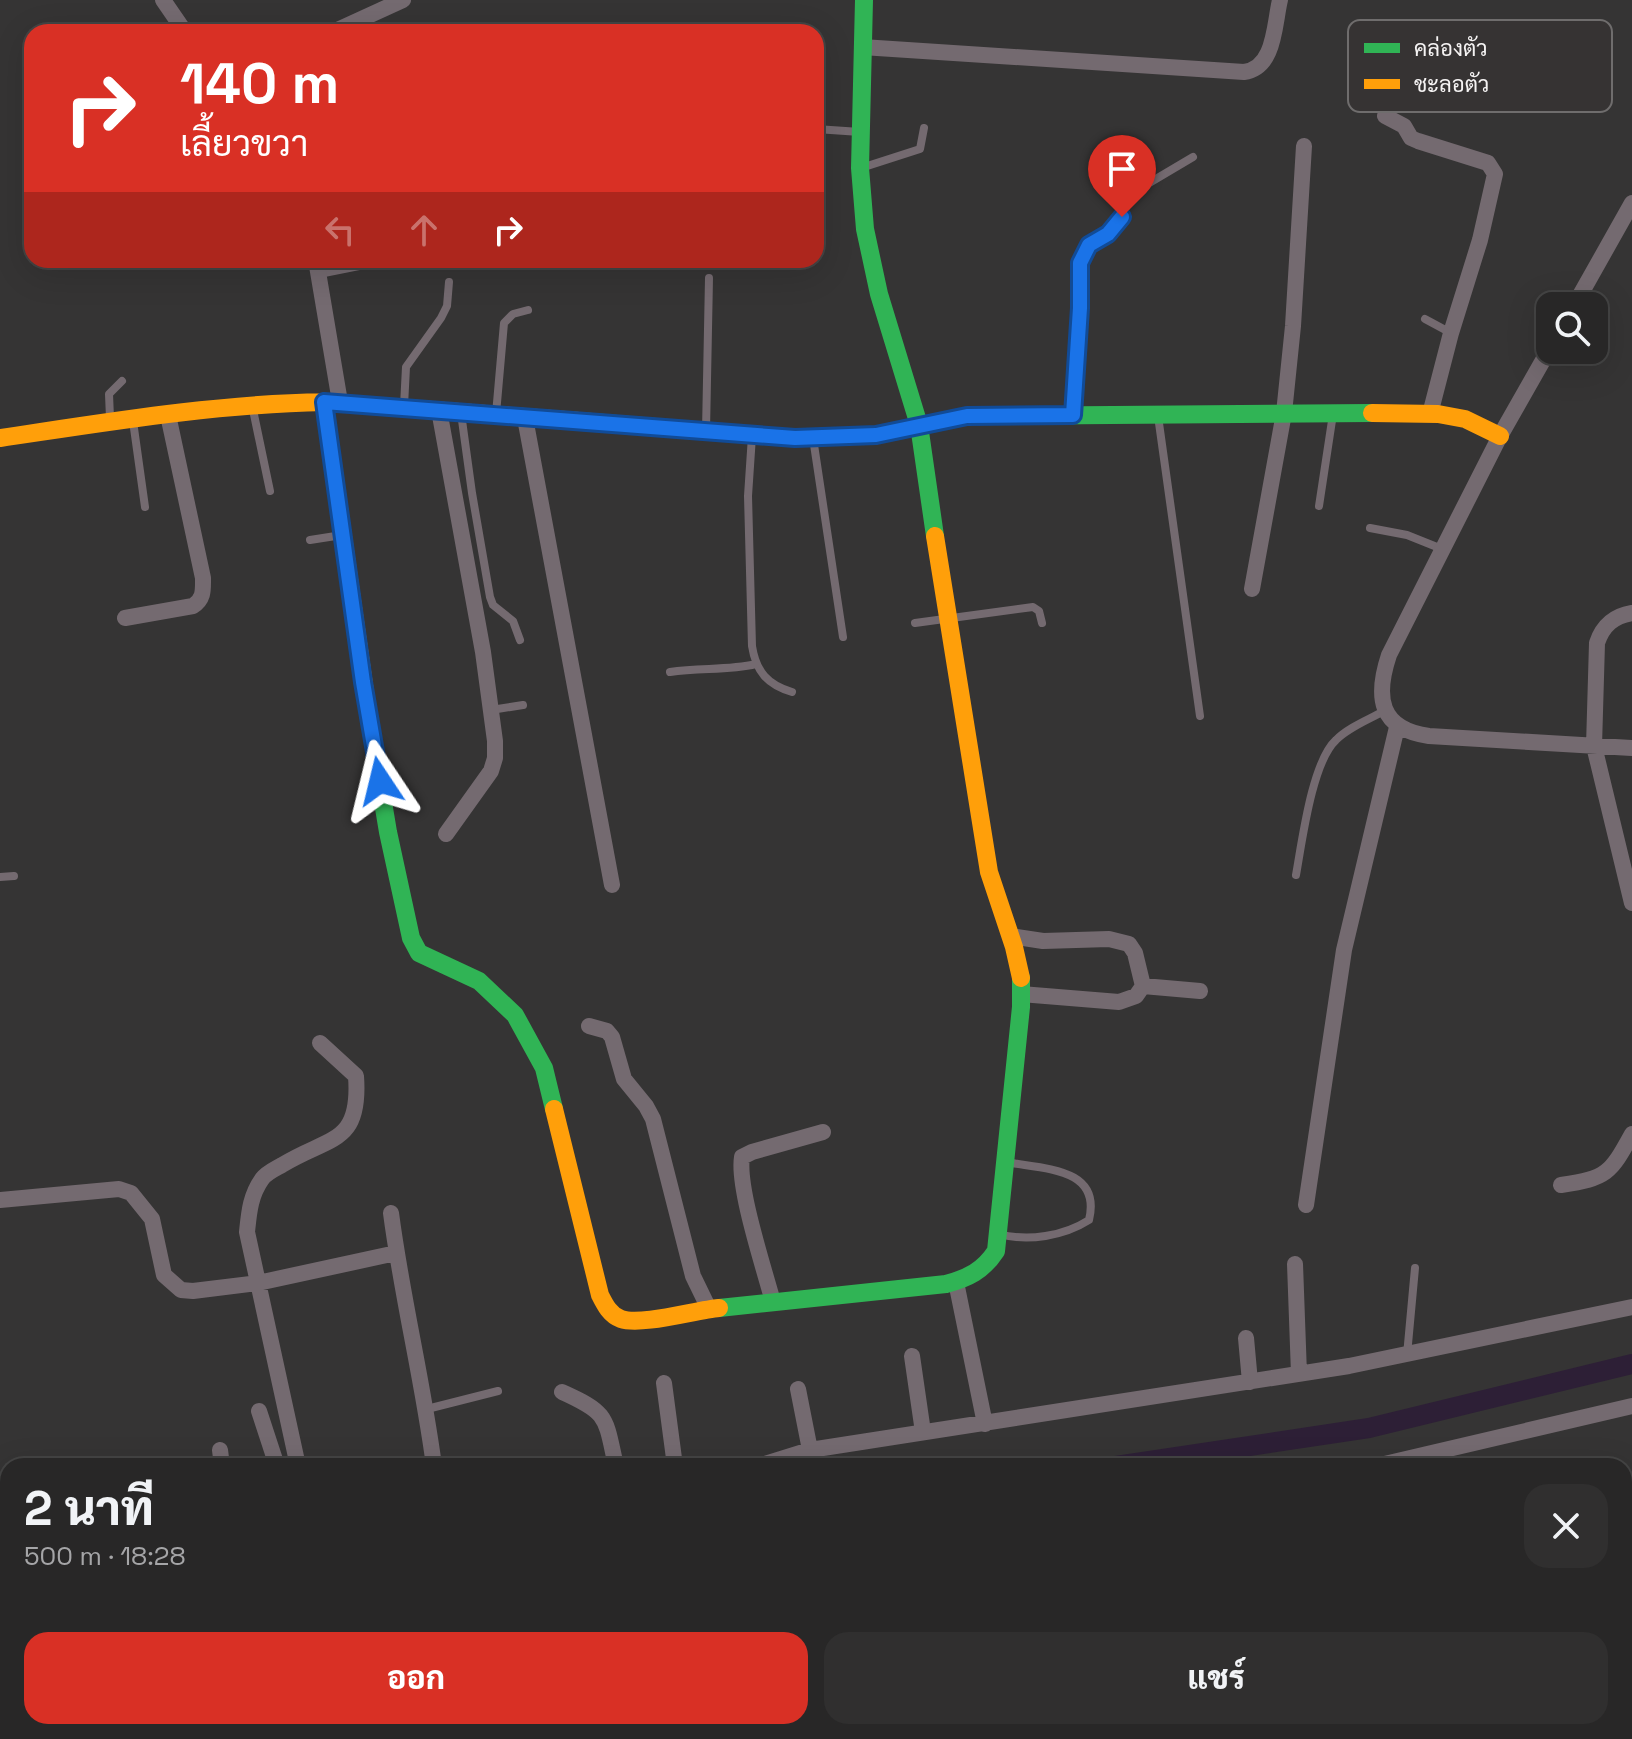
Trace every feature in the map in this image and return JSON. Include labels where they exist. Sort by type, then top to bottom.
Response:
[{"type":"street","points":[[163,0],[180,24]]},
{"type":"street","points":[[350,24],[403,0]]},
{"type":"street","points":[[318,268],[343,535],[364,693],[388,832],[411,938],[419,953],[479,981],[515,1015],[544,1068],[600,1295],[607,1309],[621,1319],[639,1321],[709,1309],[956,1282],[986,1267],[996,1251],[1021,974],[989,872],[946,618],[919,425],[879,294],[865,229],[860,168],[864,0]]},
{"type":"street","points":[[862,47],[1254,71],[1267,58],[1280,0]]},
{"type":"street","points":[[1385,116],[1404,126],[1411,138],[1488,163],[1495,174],[1480,240],[1430,414]]},
{"type":"street","points":[[1252,589],[1284,413],[1293,326],[1304,146]]},
{"type":"street","points":[[1582,292],[1632,203]]},
{"type":"street","points":[[1541,364],[1500,436],[1389,655],[1383,684],[1384,711],[1397,727],[1415,734],[1632,748]]},
{"type":"street","points":[[0,438],[252,404],[332,402],[813,438],[876,435],[967,416],[1284,413],[1430,414],[1465,419],[1500,436]]},
{"type":"street","points":[[439,410],[495,741],[491,771],[446,834]]},
{"type":"street","points":[[125,618],[193,606],[203,594],[203,578],[168,415]]},
{"type":"street","points":[[525,418],[612,885]]},
{"type":"street","points":[[1631,611],[1609,621],[1597,643],[1594,746],[1632,903]]},
{"type":"street","points":[[1306,1205],[1344,950],[1397,727]]},
{"type":"street","points":[[1010,936],[1043,941],[1109,939],[1129,944],[1135,953],[1143,986],[1136,996],[1119,1002],[1021,994]]},
{"type":"street","points":[[1143,986],[1200,991]]},
{"type":"street","points":[[589,1026],[607,1031],[612,1037],[624,1079],[653,1119],[693,1276],[709,1309]]},
{"type":"street","points":[[296,1458],[247,1232],[250,1202],[263,1177],[334,1139],[350,1124],[358,1103],[356,1076],[320,1043]]},
{"type":"street","points":[[773,1302],[744,1187],[742,1157],[823,1132]]},
{"type":"street","points":[[1561,1185],[1591,1180],[1608,1173],[1632,1134]]},
{"type":"street","points":[[0,1200],[119,1189],[131,1193],[152,1219],[164,1275],[181,1290],[258,1283],[396,1253]]},
{"type":"street","points":[[391,1213],[433,1458]]},
{"type":"street","points":[[1295,1264],[1299,1374]]},
{"type":"street","points":[[956,1282],[985,1424]]},
{"type":"street","points":[[784,1458],[810,1450],[1407,1355],[1632,1307]]},
{"type":"street","points":[[1246,1338],[1250,1382]]},
{"type":"street","points":[[912,1356],[923,1432]]},
{"type":"street","points":[[664,1383],[674,1458]]},
{"type":"street","points":[[798,1389],[810,1450]]},
{"type":"street","points":[[562,1392],[600,1412],[614,1458]]},
{"type":"street","points":[[1410,1458],[1632,1406]]},
{"type":"street","points":[[259,1411],[274,1458]]},
{"type":"lane","points":[[860,168],[920,149],[924,128]]},
{"type":"lane","points":[[824,130],[861,132]]},
{"type":"lane","points":[[1073,415],[1080,263],[1083,254],[1089,245],[1114,228],[1130,197],[1139,189],[1193,157]]},
{"type":"lane","points":[[706,432],[709,278]]},
{"type":"lane","points":[[404,407],[406,367],[441,318],[447,306],[449,282]]},
{"type":"lane","points":[[496,415],[504,323],[513,314],[528,310]]},
{"type":"lane","points":[[1425,319],[1451,333]]},
{"type":"lane","points":[[111,423],[109,394],[122,381]]},
{"type":"lane","points":[[252,404],[270,491]]},
{"type":"lane","points":[[461,412],[490,597],[493,605],[513,621],[520,640]]},
{"type":"lane","points":[[1319,506],[1334,413]]},
{"type":"lane","points":[[1158,416],[1200,716]]},
{"type":"lane","points":[[132,420],[145,507]]},
{"type":"lane","points":[[752,435],[748,496],[752,646],[756,664],[769,682],[792,692]]},
{"type":"lane","points":[[813,438],[843,637]]},
{"type":"lane","points":[[1370,528],[1407,535],[1443,550]]},
{"type":"lane","points":[[310,540],[343,535]]},
{"type":"lane","points":[[915,623],[1033,607],[1039,611],[1042,623]]},
{"type":"lane","points":[[670,672],[692,667],[740,668],[756,664]]},
{"type":"lane","points":[[491,710],[523,705]]},
{"type":"lane","points":[[1296,875],[1313,788],[1334,741],[1384,711]]},
{"type":"lane","points":[[0,877],[14,876]]},
{"type":"lane","points":[[998,1234],[1013,1238],[1034,1237],[1075,1229],[1089,1220],[1092,1210],[1090,1195],[1074,1175],[1005,1162]]},
{"type":"lane","points":[[1407,1355],[1415,1268]]},
{"type":"lane","points":[[427,1409],[498,1391]]},
{"type":"waterway","points":[[1169,1458],[1369,1428],[1632,1364]]},
{"type":"traffic: fast","points":[[864,0],[860,168],[865,229],[879,294],[919,425],[935,536]]},
{"type":"traffic: fast","points":[[579,421],[795,438],[876,435],[967,416],[1372,413]]},
{"type":"traffic: fast","points":[[367,706],[388,832],[411,938],[419,953],[479,981],[515,1015],[544,1068],[554,1109]]},
{"type":"traffic: fast","points":[[719,1308],[946,1284],[968,1276],[986,1264],[996,1251],[1021,1007],[1021,978]]},
{"type":"traffic: slow","points":[[324,402],[367,706]]},
{"type":"traffic: slow","points":[[0,438],[121,420],[283,403],[324,402],[579,421]]},
{"type":"traffic: slow","points":[[1372,413],[1438,414],[1465,419],[1500,436]]},
{"type":"traffic: slow","points":[[935,536],[989,872],[1021,978]]},
{"type":"traffic: slow","points":[[554,1109],[600,1295],[608,1309],[621,1319],[642,1321],[719,1308]]},
{"type":"route","points":[[380,781],[324,402],[795,438],[876,435],[967,416],[1073,415],[1079,340],[1080,263],[1089,245],[1108,234],[1122,217]]}]
